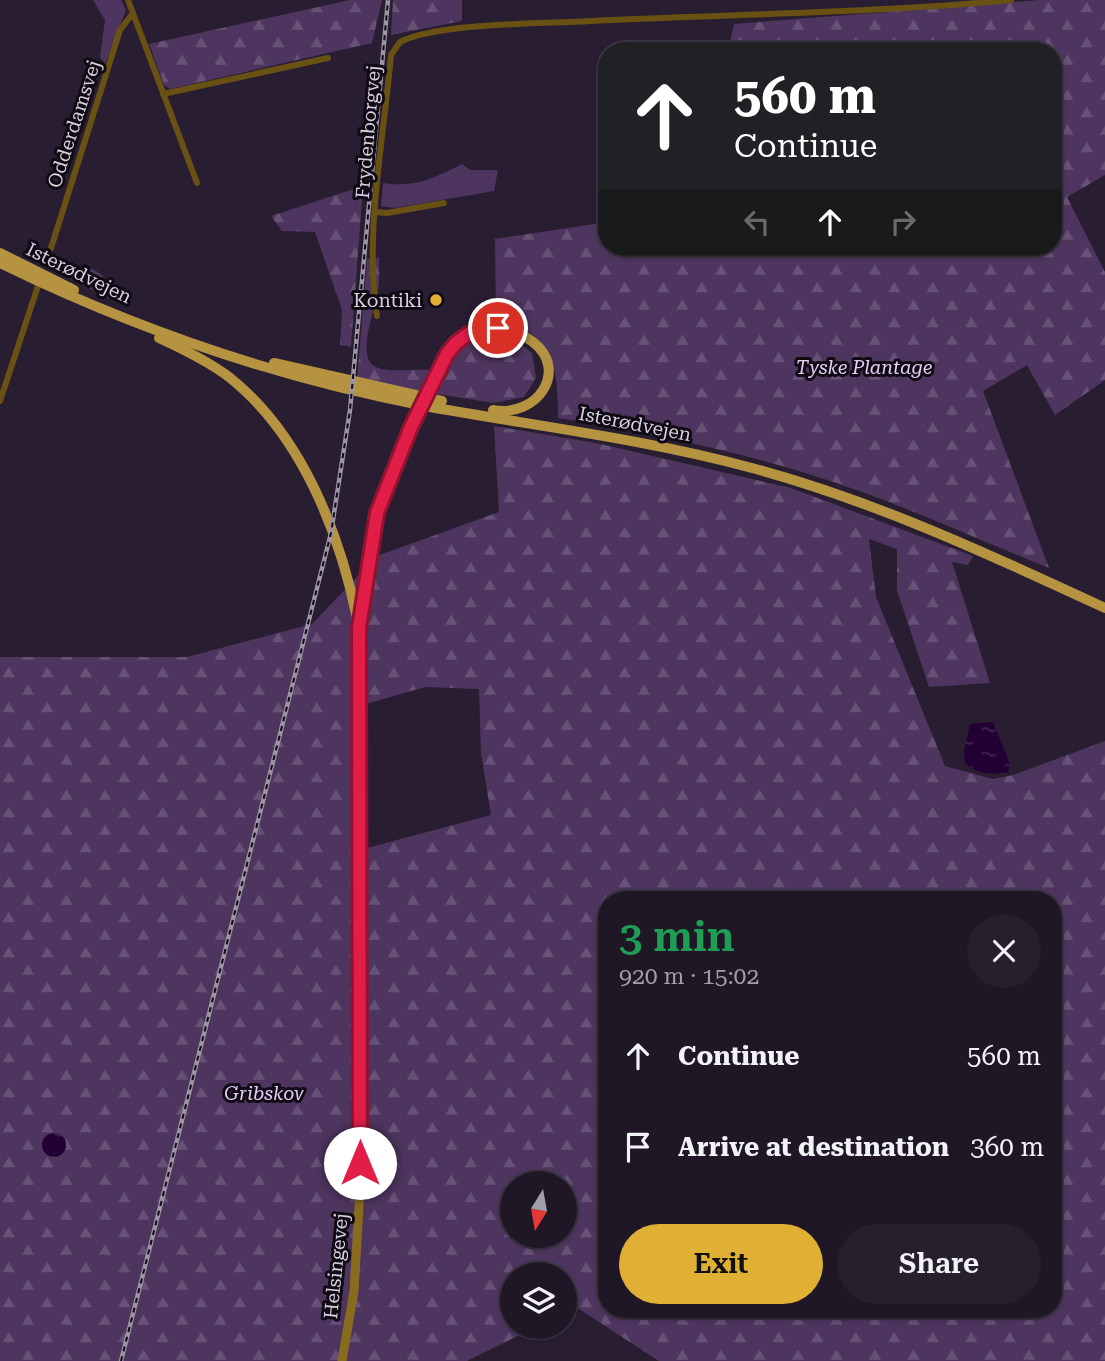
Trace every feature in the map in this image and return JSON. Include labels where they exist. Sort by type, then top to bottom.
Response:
[{"type":"highway","name":"Isterødvejen","points":[[0,253],[40,279],[105,313],[213,351],[380,397],[632,440],[753,468],[915,524],[1105,608]]},
{"type":"highway","name":"Isterødvejen","points":[[0,263],[142,325]]},
{"type":"highway","points":[[105,313],[199,358],[229,378],[281,432],[319,502],[348,578],[359,628]]},
{"type":"highway","points":[[213,351],[242,354],[416,397],[502,411],[516,411],[534,401],[546,384],[548,370],[537,345],[526,337],[498,328],[482,329],[456,343],[434,379],[411,427],[377,513],[359,628]]},
{"type":"street","points":[[128,0],[197,183]]},
{"type":"street","name":"Frydenborgvej","points":[[377,316],[374,294],[376,212],[391,55],[400,42],[408,38],[489,26],[640,17],[935,7],[1011,0]]},
{"type":"street","name":"Odderdamsvej","points":[[51,248],[120,30],[133,13]]},
{"type":"street","points":[[163,94],[328,58]]},
{"type":"street","name":"Frydenborgvej","points":[[376,212],[387,213],[444,203]]},
{"type":"street","points":[[0,401],[40,279]]},
{"type":"street","name":"Helsingevej","points":[[342,1361],[354,1291],[360,1190],[359,628]]},
{"type":"green space","points":[[93,0],[121,0],[126,10],[105,64],[100,57],[105,20]]},
{"type":"green space","points":[[350,0],[382,0],[372,43],[170,89],[164,85],[149,44]]},
{"type":"green space","points":[[393,0],[462,0],[462,21],[391,35]]},
{"type":"green space","name":"Tyske Plantage","points":[[1040,0],[1105,0],[1105,175],[1067,197],[1105,272],[1105,380],[1055,415],[1027,365],[983,391],[1049,568],[825,479],[674,439],[558,418],[554,368],[549,354],[530,333],[496,319],[495,239],[598,223],[598,256],[1062,256],[1062,42],[730,42],[734,24]]},
{"type":"green space","points":[[462,164],[470,170],[498,170],[494,191],[395,208],[381,206],[383,183],[424,181]]},
{"type":"green space","points":[[363,186],[351,347],[340,345],[342,310],[315,232],[282,231],[271,216]]},
{"type":"green space","points":[[379,258],[379,286],[368,331],[367,353],[370,362],[381,369],[430,370],[418,393],[357,380],[367,259]]},
{"type":"green space","points":[[84,266],[104,278],[112,300],[71,279],[77,269]]},
{"type":"green space","points":[[489,336],[512,340],[532,353],[536,378],[524,397],[493,403],[432,393],[447,364],[459,350]]},
{"type":"green space","name":"Gribskov","points":[[494,426],[596,443],[791,488],[973,556],[968,565],[952,562],[990,683],[929,687],[897,590],[897,549],[869,539],[876,597],[945,766],[993,779],[1013,775],[1105,741],[1105,1361],[659,1361],[577,1308],[577,1262],[500,1262],[500,1339],[512,1339],[467,1361],[0,1361],[0,657],[187,657],[312,624],[377,556],[499,512]],"holes":[[[425,687],[479,689],[481,753],[491,815],[367,848],[366,704]]]},
{"type":"water","points":[[993,722],[1010,764],[1008,772],[985,773],[965,763],[964,752],[970,724]]},
{"type":"water","points":[[54,1133],[62,1137],[66,1145],[62,1153],[54,1157],[46,1153],[42,1145],[46,1137]]},
{"type":"railway","points":[[121,1361],[331,533],[350,410],[388,0]]},
{"type":"place","name":"Kontiki","points":[[436,300]]},
{"type":"route","points":[[360,1163],[359,628],[369,548],[391,471],[447,354],[468,334],[482,329],[498,328]]}]
